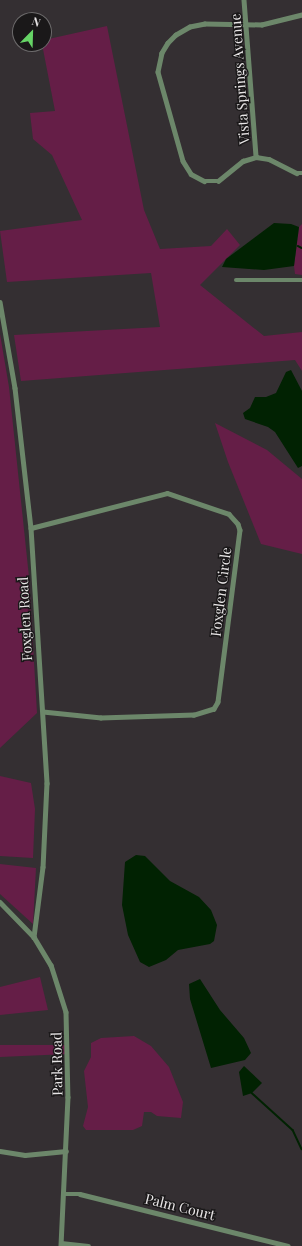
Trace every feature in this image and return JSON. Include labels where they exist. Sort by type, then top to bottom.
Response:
[{"type":"street","name":"Vista Springs Avenue","points":[[244,0],[248,25],[256,157]]},
{"type":"street","points":[[302,15],[262,25],[205,24],[180,32],[168,43],[162,53],[159,78],[183,161],[191,174],[204,181],[218,181],[243,161],[256,157],[269,159],[297,173],[302,173]]},
{"type":"street","points":[[236,280],[302,280]]},
{"type":"street","name":"Foxglen Road","points":[[0,302],[15,388],[31,528],[43,712],[46,808],[43,867],[34,937]]},
{"type":"street","name":"Foxglen Circle","points":[[31,528],[167,493],[229,514],[238,524],[240,530],[218,702],[214,709],[194,715],[101,718],[43,712]]},
{"type":"street","name":"Park Road","points":[[0,902],[34,937],[51,965],[66,1012],[69,1075],[65,1194],[61,1245]]},
{"type":"street","points":[[0,1151],[25,1155],[66,1151]]},
{"type":"street","name":"Palm Court","points":[[65,1194],[80,1194],[288,1246]]},
{"type":"street","points":[[61,1245],[88,1246]]},
{"type":"shaded area","points":[[107,26],[144,210],[160,249],[211,246],[227,229],[240,245],[200,285],[264,336],[302,332],[302,371],[295,360],[21,381],[14,335],[160,327],[151,273],[7,282],[0,231],[82,220],[52,155],[33,139],[30,113],[55,111],[44,52],[52,52],[52,38]]},
{"type":"shaded area","points":[[274,223],[291,224],[299,227],[294,266],[264,270],[222,267],[226,259]]},
{"type":"shaded area","points":[[302,224],[302,275],[295,274],[294,266],[299,227]]},
{"type":"shaded area","points":[[0,334],[9,387],[29,577],[37,713],[0,748]]},
{"type":"shaded area","points":[[291,370],[302,391],[302,466],[298,468],[275,432],[268,427],[245,419],[243,413],[250,408],[255,397],[266,397],[276,393],[286,372]]},
{"type":"shaded area","points":[[215,423],[267,450],[302,479],[302,554],[261,544],[228,462]]},
{"type":"shaded area","points":[[0,776],[31,783],[35,809],[33,858],[0,856]]},
{"type":"shaded area","points":[[136,855],[145,856],[170,881],[199,897],[211,910],[217,925],[214,941],[210,944],[178,950],[166,960],[149,967],[140,962],[128,935],[122,905],[125,862]]},
{"type":"shaded area","points":[[0,864],[36,868],[33,924],[0,894]]},
{"type":"shaded area","points":[[40,977],[48,1010],[0,1015],[0,987]]},
{"type":"shaded area","points":[[200,979],[220,1010],[244,1038],[251,1053],[245,1060],[211,1068],[190,999],[189,984]]},
{"type":"shaded area","points":[[134,1036],[151,1046],[169,1067],[183,1102],[181,1118],[157,1116],[151,1112],[144,1112],[142,1126],[133,1130],[86,1130],[83,1126],[88,1107],[84,1071],[91,1057],[91,1043],[101,1038]]},
{"type":"shaded area","points":[[0,1045],[68,1045],[68,1054],[0,1057]]},
{"type":"shaded area","points":[[244,1066],[262,1083],[252,1093],[243,1096],[239,1072]]},
{"type":"waterway","points":[[298,246],[302,248]]},
{"type":"waterway","points":[[252,1093],[293,1130],[302,1149]]}]
